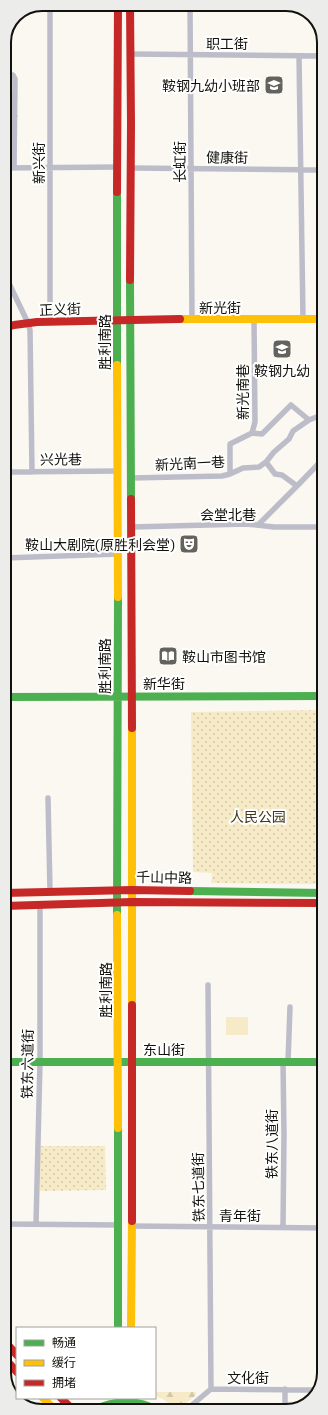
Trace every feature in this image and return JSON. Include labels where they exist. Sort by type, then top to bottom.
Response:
[{"type":"main road","name":"胜利南路","points":[[118,11],[118,1327]]},
{"type":"main road","name":"胜利南路","points":[[130,11],[132,1062],[130,1327]]},
{"type":"main road","name":"新光街","points":[[117,320],[317,319]]},
{"type":"main road","name":"正义街","points":[[11,326],[28,323],[117,320]]},
{"type":"main road","name":"新华街","points":[[11,697],[317,696]]},
{"type":"main road","name":"千山中路","points":[[11,893],[132,890],[317,893]]},
{"type":"main road","name":"千山中路","points":[[11,906],[132,902],[317,903]]},
{"type":"main road","name":"东山街","points":[[11,1062],[317,1062]]},
{"type":"main road","points":[[113,1400],[137,1400]]},
{"type":"street","name":"新兴街","points":[[50,11],[50,322]]},
{"type":"street","name":"长虹街","points":[[190,11],[192,55],[192,320]]},
{"type":"street","name":"职工街","points":[[131,54],[317,56]]},
{"type":"street","points":[[300,56],[300,170],[303,319]]},
{"type":"street","points":[[11,75],[15,79],[14,168],[118,167]]},
{"type":"street","name":"健康街","points":[[131,168],[317,170]]},
{"type":"street","points":[[11,288],[28,323],[31,338],[32,472]]},
{"type":"street","name":"新光南巷","points":[[230,474],[230,444],[252,433],[255,422],[254,319]]},
{"type":"street","points":[[252,433],[262,434],[291,405],[309,420]]},
{"type":"street","points":[[297,486],[282,475],[275,474],[266,462],[274,452],[289,439],[293,431],[309,420],[317,417]]},
{"type":"street","name":"新光南一巷","points":[[132,478],[222,476],[243,468],[260,466],[266,462]]},
{"type":"street","points":[[258,525],[317,465]]},
{"type":"street","name":"兴光巷","points":[[11,472],[118,471]]},
{"type":"street","name":"会堂北巷","points":[[132,527],[246,524],[274,527],[317,527]]},
{"type":"street","points":[[11,558],[118,554]]},
{"type":"street","points":[[48,798],[50,892]]},
{"type":"street","name":"铁东六道街","points":[[36,1224],[40,1062],[40,905]]},
{"type":"street","name":"铁东七道街","points":[[208,985],[211,1226],[211,1389]]},
{"type":"street","name":"铁东八道街","points":[[283,1227],[286,1062],[290,1008]]},
{"type":"street","points":[[11,1224],[118,1225]]},
{"type":"street","name":"青年街","points":[[131,1226],[317,1228]]},
{"type":"street","name":"文化街","points":[[193,1404],[211,1389],[312,1390]]},
{"type":"street","points":[[285,1389],[286,1404]]},
{"type":"green space","name":"人民公园","points":[[317,710],[317,884],[211,883],[212,873],[193,872],[191,712]]},
{"type":"green space","points":[[226,1017],[248,1017],[248,1035],[226,1035]]},
{"type":"green space","points":[[40,1146],[105,1146],[106,1190],[40,1191]]},
{"type":"green space","points":[[156,1391],[158,1392],[196,1392],[195,1396],[185,1404],[169,1404],[156,1396]]},
{"type":"traffic: fast","points":[[117,192],[117,365]]},
{"type":"traffic: fast","points":[[130,280],[131,499]]},
{"type":"traffic: fast","points":[[117,915],[118,597]]},
{"type":"traffic: fast","points":[[11,697],[317,696]]},
{"type":"traffic: fast","points":[[190,891],[317,893]]},
{"type":"traffic: fast","points":[[11,1062],[317,1062]]},
{"type":"traffic: fast","points":[[118,1128],[118,1327]]},
{"type":"traffic: fast","points":[[112,1404],[125,1402],[142,1404]]},
{"type":"traffic: slow","points":[[180,319],[317,319]]},
{"type":"traffic: slow","points":[[117,365],[118,597]]},
{"type":"traffic: slow","points":[[132,728],[132,1005]]},
{"type":"traffic: slow","points":[[117,915],[118,1128]]},
{"type":"traffic: slow","points":[[131,1327],[132,1221]]},
{"type":"traffic: slow","points":[[44,1399],[49,1404]]},
{"type":"traffic: jam","points":[[117,192],[118,11]]},
{"type":"traffic: jam","points":[[130,11],[130,280]]},
{"type":"traffic: jam","points":[[11,326],[37,322],[180,319]]},
{"type":"traffic: jam","points":[[131,499],[132,728]]},
{"type":"traffic: jam","points":[[11,893],[132,890],[190,891]]},
{"type":"traffic: jam","points":[[11,906],[132,902],[317,903]]},
{"type":"traffic: jam","points":[[132,1005],[132,1221]]},
{"type":"traffic: jam","points":[[11,1348],[16,1354]]},
{"type":"traffic: jam","points":[[11,1366],[16,1371]]},
{"type":"traffic: jam","points":[[62,1399],[67,1404]]},
{"type":"place","name":"鞍钢九幼小班部","points":[[274,85]]},
{"type":"place","name":"鞍钢九幼","points":[[282,349]]},
{"type":"place","name":"鞍山大剧院(原胜利会堂)","points":[[189,544]]},
{"type":"place","name":"鞍山市图书馆","points":[[168,656]]}]
